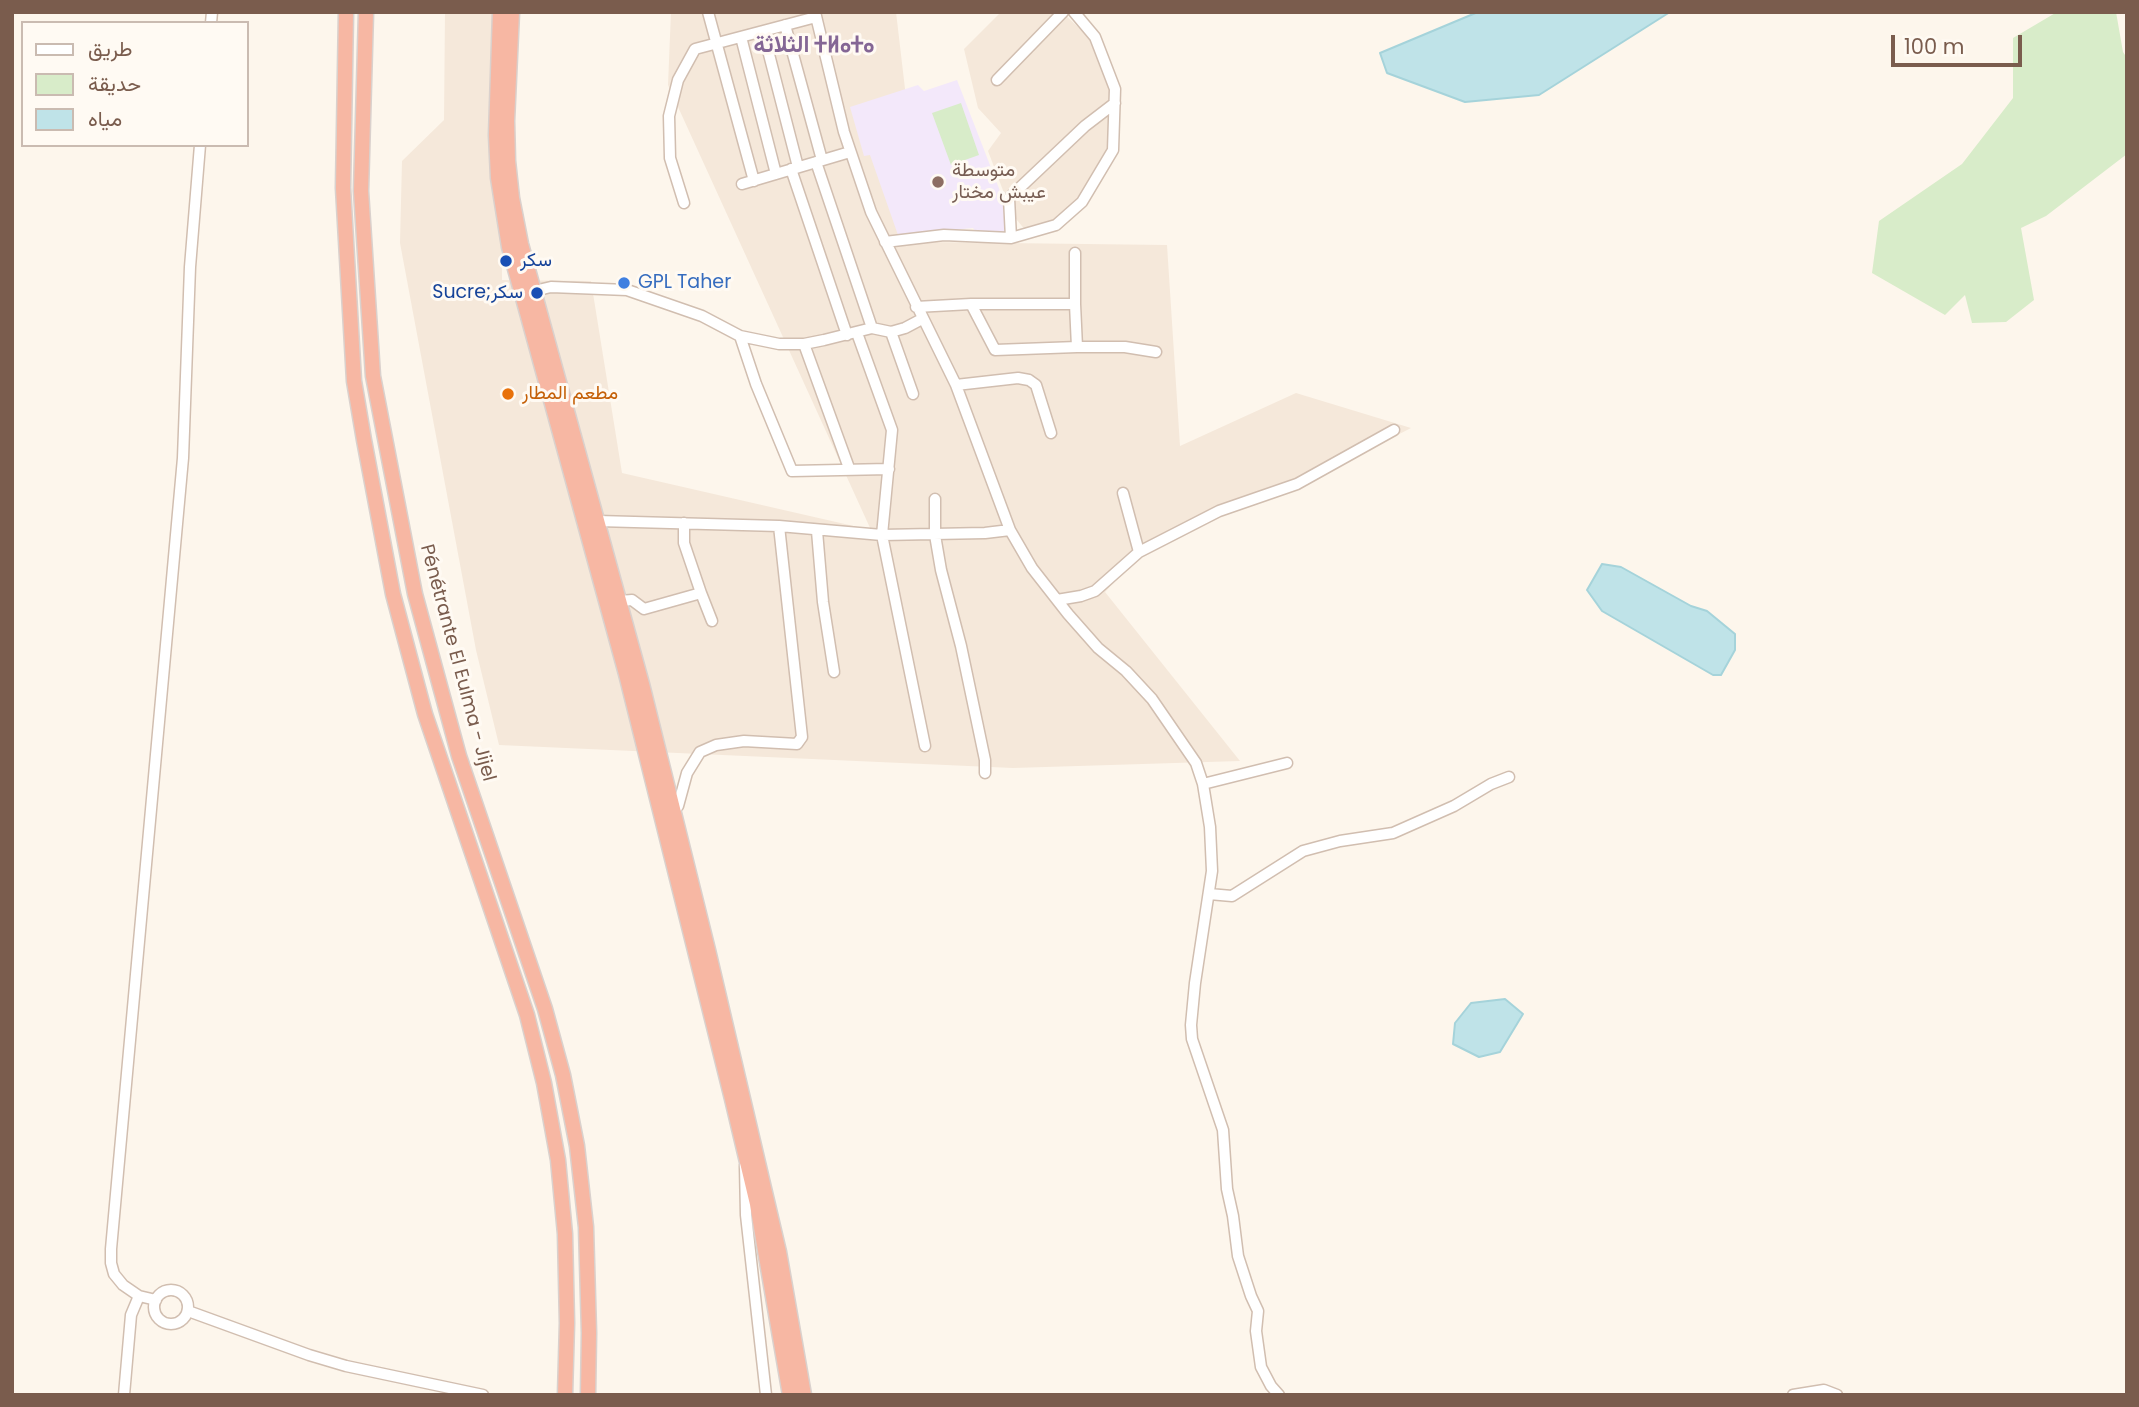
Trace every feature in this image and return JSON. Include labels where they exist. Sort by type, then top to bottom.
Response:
[{"type":"highway","name":"Pénétrante El Eulma - Jijel","points":[[346,12],[343,188],[352,355],[362,428],[393,594],[425,713],[527,1015],[544,1083],[558,1160],[565,1234],[565,1395]]},
{"type":"highway","name":"Pénétrante El Eulma - Jijel","points":[[366,12],[361,191],[373,376],[415,594],[459,756],[545,1009],[563,1075],[577,1146],[586,1227],[588,1395]]},
{"type":"highway","points":[[500,12],[496,135],[498,178],[509,247],[626,674],[746,1157],[757,1204],[790,1395]]},
{"type":"highway","points":[[512,12],[507,121],[512,198],[534,290],[620,601],[673,810],[779,1252],[804,1395]]},
{"type":"street","points":[[708,12],[754,181]]},
{"type":"street","points":[[997,80],[1063,12]]},
{"type":"street","points":[[885,243],[944,236],[1011,238],[1056,225],[1082,201],[1113,150],[1115,89],[1095,37],[1073,12]]},
{"type":"street","points":[[684,203],[670,158],[669,116],[678,80],[695,49],[816,15],[850,152],[871,212],[956,385],[1010,530],[1032,568],[1057,600],[1098,648],[1126,671],[1152,699],[1196,763],[1209,810],[1212,851],[1209,894],[1192,1013],[1192,1040],[1223,1130],[1227,1189],[1237,1248],[1258,1311],[1256,1331],[1261,1367],[1279,1395]]},
{"type":"street","points":[[785,25],[819,161],[872,328]]},
{"type":"street","points":[[763,31],[795,168],[852,334],[892,430],[882,535],[925,746]]},
{"type":"street","points":[[741,37],[776,174]]},
{"type":"street","points":[[1011,238],[1009,198],[1085,127],[1115,103]]},
{"type":"street","points":[[156,1300],[139,1296],[123,1285],[114,1274],[111,1249],[183,458],[190,267],[200,147]]},
{"type":"street","points":[[742,184],[850,152]]},
{"type":"street","points":[[1074,253],[1077,347]]},
{"type":"street","points":[[534,290],[551,287],[626,290],[702,316],[740,336],[779,344],[804,344],[872,328],[891,332],[922,319]]},
{"type":"street","points":[[971,304],[995,350],[1125,347],[1156,352]]},
{"type":"street","points":[[916,307],[1075,304]]},
{"type":"street","points":[[891,332],[913,394]]},
{"type":"street","points":[[740,336],[756,384],[792,471],[889,469]]},
{"type":"street","points":[[804,344],[849,468]]},
{"type":"street","points":[[956,385],[1018,378],[1029,380],[1036,385],[1051,433]]},
{"type":"street","points":[[1057,600],[1095,591],[1139,552],[1219,511],[1297,484],[1394,430]]},
{"type":"street","points":[[1123,493],[1139,552]]},
{"type":"street","points":[[935,499],[935,535],[985,760],[985,774]]},
{"type":"street","points":[[598,522],[779,526],[882,535],[1010,530]]},
{"type":"street","points":[[684,523],[684,543],[712,621]]},
{"type":"street","points":[[673,810],[678,806],[687,773],[700,752],[744,741],[797,744],[803,737],[779,526]]},
{"type":"street","points":[[817,531],[823,602],[834,672]]},
{"type":"street","points":[[620,601],[632,600],[644,609],[701,593]]},
{"type":"street","points":[[1203,784],[1287,763]]},
{"type":"street","points":[[1209,894],[1232,896],[1303,851],[1340,841],[1393,833],[1454,806],[1491,784],[1509,777]]},
{"type":"street","points":[[746,1157],[746,1215],[766,1395]]},
{"type":"street","points":[[175,1291],[184,1296],[188,1311],[177,1323],[166,1323],[158,1317],[156,1300],[164,1292],[175,1291]]},
{"type":"street","points":[[124,1395],[131,1315],[139,1296]]},
{"type":"street","points":[[188,1311],[346,1366],[483,1395]]},
{"type":"street","points":[[1793,1395],[1824,1390],[1837,1395]]},
{"type":"shaded area","points":[[445,12],[500,12],[502,280],[591,281],[622,473],[871,530],[668,85],[671,12],[896,12],[923,242],[1167,245],[1180,446],[1296,393],[1411,428],[1279,496],[1213,515],[1137,558],[1105,592],[1240,761],[1013,768],[499,745],[476,650],[400,243],[402,161],[444,120]]},
{"type":"shaded area","points":[[1001,12],[1062,12],[1096,44],[1120,115],[1118,145],[1089,188],[1054,221],[1026,231],[1012,214],[988,151],[1001,133],[978,108],[964,49]]},
{"type":"shaded area","name":"متوسطة عيبش مختار","points":[[957,80],[1007,209],[1006,231],[978,234],[973,228],[898,235],[870,155],[864,156],[850,107],[918,85],[924,91]]},
{"type":"green space","points":[[2057,12],[2116,12],[2123,52],[2127,58],[2127,154],[2046,216],[2021,228],[2034,300],[2006,322],[1972,323],[1965,295],[1945,315],[1872,273],[1879,221],[1962,164],[2013,98],[2013,38]]},
{"type":"green space","points":[[961,103],[979,155],[951,165],[932,113]]},
{"type":"water","points":[[1478,12],[1670,12],[1539,95],[1465,102],[1387,73],[1380,53]]},
{"type":"water","points":[[1602,564],[1621,567],[1691,606],[1707,611],[1735,634],[1735,650],[1721,675],[1713,675],[1602,611],[1587,590]]},
{"type":"water","points":[[1505,999],[1523,1014],[1500,1052],[1479,1057],[1453,1044],[1455,1023],[1471,1003]]},
{"type":"place","name":"متوسطة عيبش مختار","points":[[938,182]]},
{"type":"place","name":"سكر","points":[[506,261]]},
{"type":"place","name":"GPL Taher","points":[[624,283]]},
{"type":"place","name":"Sucre;سكر","points":[[537,293]]},
{"type":"place","name":"مطعم المطار","points":[[508,394]]},
{"type":"district","name":"الثلاثة ⵜⵍⴰⵜⴰ","points":[[814,46]]}]
